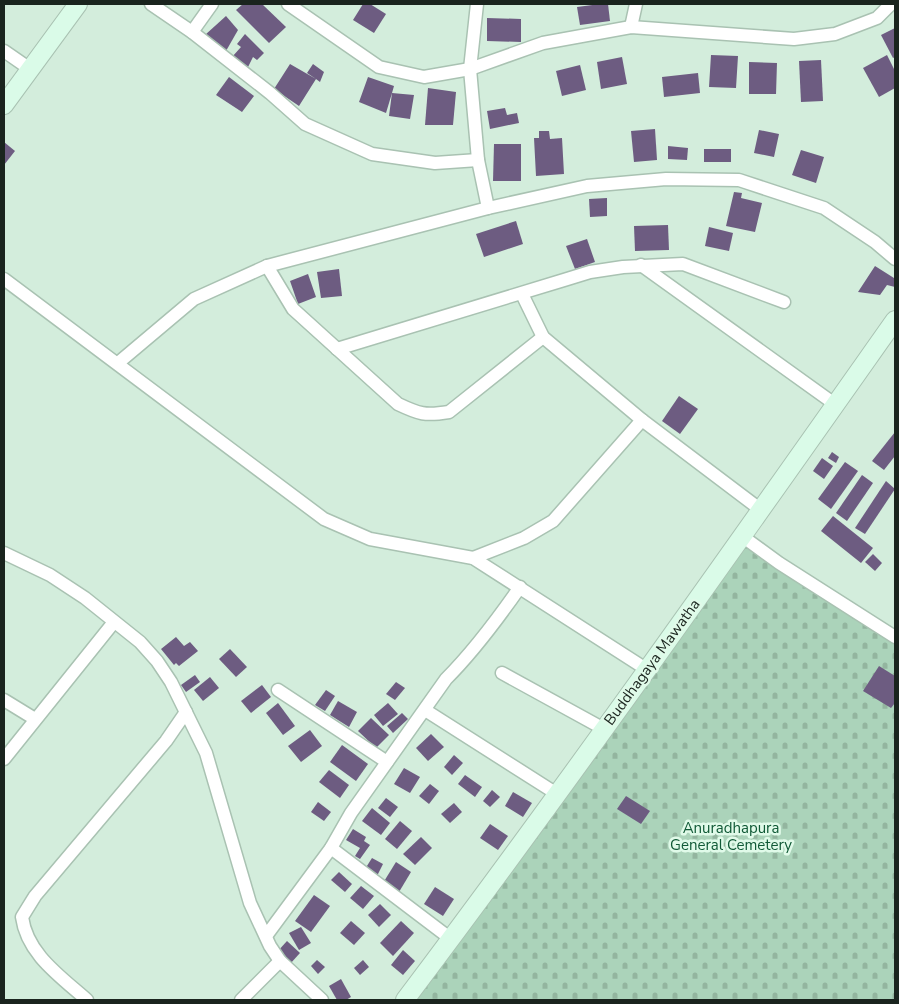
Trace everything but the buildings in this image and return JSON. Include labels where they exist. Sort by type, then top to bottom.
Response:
[{"type":"main road","points":[[4,105],[78,4]]},
{"type":"main road","name":"Buddhagaya Mawatha","points":[[405,1000],[557,794],[895,320]]},
{"type":"street","points":[[151,4],[192,32],[270,93],[305,124],[372,154],[435,163],[478,160]]},
{"type":"street","points":[[192,32],[212,4]]},
{"type":"street","points":[[288,4],[378,67],[424,77],[470,69],[543,43],[631,27],[794,39],[835,34],[878,18],[891,4]]},
{"type":"street","points":[[478,4],[470,69],[478,160],[488,208]]},
{"type":"street","points":[[631,27],[636,4]]},
{"type":"street","points":[[4,50],[30,69]]},
{"type":"street","points":[[118,363],[194,300],[267,266],[488,208],[588,186],[666,179],[739,180],[824,208],[875,242],[895,259]]},
{"type":"street","points":[[337,349],[590,272],[623,266],[683,264],[784,302]]},
{"type":"street","points":[[641,265],[836,405]]},
{"type":"street","points":[[267,266],[293,310],[398,404],[418,414],[449,412],[543,336]]},
{"type":"street","points":[[4,279],[324,520],[370,539],[474,558],[646,669]]},
{"type":"street","points":[[522,294],[543,336],[642,420],[761,510]]},
{"type":"street","points":[[474,558],[524,538],[553,521],[642,420]]},
{"type":"street","points":[[742,536],[779,563],[895,637]]},
{"type":"street","points":[[4,553],[50,575],[85,598],[140,642],[157,661],[186,712],[206,753],[247,894],[266,936],[280,961],[322,1000]]},
{"type":"street","points":[[266,936],[331,848],[351,813],[446,680],[486,636],[520,587]]},
{"type":"street","points":[[4,759],[114,622]]},
{"type":"street","points":[[502,672],[604,728]]},
{"type":"street","points":[[278,690],[387,762]]},
{"type":"street","points":[[4,700],[35,719]]},
{"type":"street","points":[[425,710],[557,794]]},
{"type":"street","points":[[87,1000],[46,963],[32,947],[24,932],[22,917],[35,896],[166,741],[186,712]]},
{"type":"street","points":[[331,848],[451,939]]},
{"type":"street","points":[[241,1000],[280,961]]},
{"type":"green space","name":"Anuradhapura General Cemetery","points":[[742,536],[895,637],[895,1000],[405,1000]]}]
